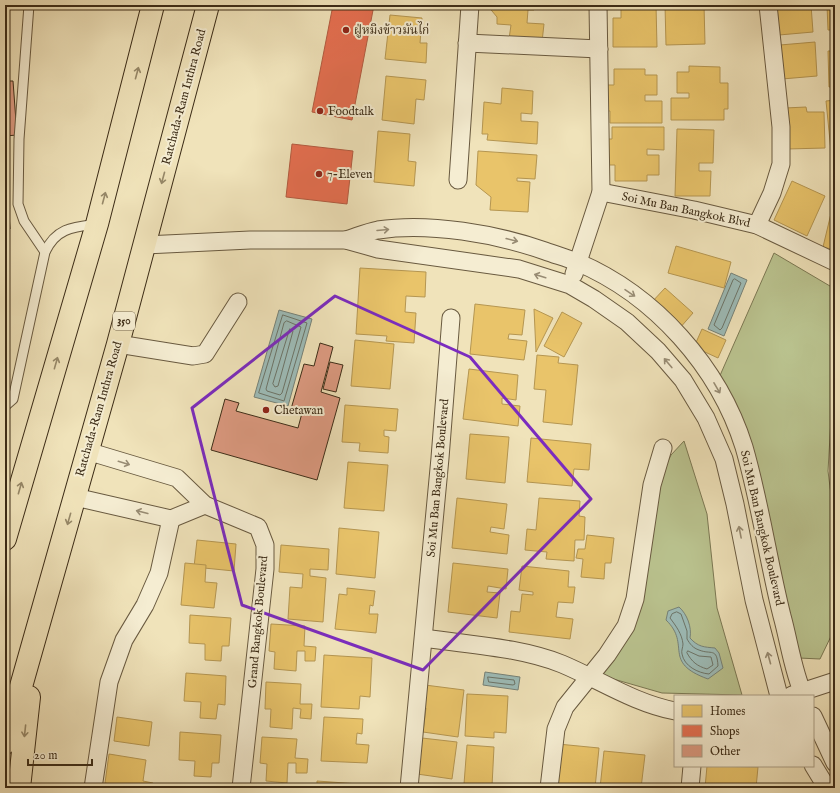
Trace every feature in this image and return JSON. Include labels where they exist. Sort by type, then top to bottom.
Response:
[{"type":"main road","points":[[5,539],[97,224],[141,57],[153,5]]},
{"type":"main road","name":"Ratchada-Ram Inthra Road","points":[[5,743],[118,344],[208,5]]},
{"type":"main road","points":[[19,788],[36,637]]},
{"type":"street","points":[[458,180],[470,5]]},
{"type":"street","points":[[570,285],[601,192],[598,5]]},
{"type":"street","points":[[757,225],[772,193],[781,164],[781,127],[768,5]]},
{"type":"street","points":[[467,43],[599,49]]},
{"type":"street","name":"Soi Mu Ban Bangkok Blvd","points":[[601,192],[694,210],[757,225],[835,262]]},
{"type":"street","name":"Soi Mu Ban Bangkok Boulevard","points":[[346,240],[378,230],[398,229],[466,232],[514,240],[578,262],[606,277],[641,300],[673,329],[704,366],[729,410],[743,446],[754,485],[799,695],[835,680]]},
{"type":"street","name":"Soi Mu Ban Bangkok Boulevard","points":[[145,245],[250,240],[346,240],[378,249],[519,270],[570,285],[594,299],[627,322],[658,351],[683,380],[706,418],[724,459],[735,504],[754,600],[779,695]]},
{"type":"street","points":[[118,344],[193,356],[205,354],[238,302]]},
{"type":"street","name":"Soi Mu Ban Bangkok Boulevard","points":[[409,788],[424,638],[451,318]]},
{"type":"street","points":[[549,788],[556,729],[565,707],[607,655],[626,626],[635,599],[652,485],[663,448]]},
{"type":"street","name":"Grand Bangkok Boulevard","points":[[87,451],[177,478],[205,505],[258,526],[265,545],[265,569],[241,788]]},
{"type":"street","points":[[75,497],[171,519],[205,505]]},
{"type":"street","points":[[93,788],[109,682],[124,640],[145,604],[159,573],[171,519]]},
{"type":"street","points":[[424,638],[530,654],[563,664],[634,699],[674,711]]},
{"type":"street","points":[[814,718],[835,763]]},
{"type":"street","points":[[690,788],[692,767]]},
{"type":"street","points":[[814,767],[827,788]]},
{"type":"lane","points":[[29,5],[19,139],[18,204],[24,221],[45,252]]},
{"type":"lane","points":[[5,406],[13,399],[45,252],[50,241],[62,231],[97,224]]},
{"type":"highlighted area","points":[[335,296],[470,357],[591,499],[423,670],[242,605],[192,408]]},
{"type":"green space","points":[[774,253],[835,289],[835,350],[828,471],[835,527],[835,628],[820,659],[799,658],[718,380]]},
{"type":"green space","points":[[684,441],[707,514],[717,608],[742,695],[662,693],[596,674],[632,623],[658,482],[671,455]]},
{"type":"water","points":[[731,273],[747,280],[724,336],[708,329]]},
{"type":"water","points":[[279,310],[312,319],[288,406],[254,397]]},
{"type":"water","points":[[679,607],[688,621],[690,638],[701,646],[715,648],[719,653],[723,668],[708,679],[694,673],[685,666],[681,659],[677,637],[666,620],[668,611]]},
{"type":"water","points":[[485,672],[520,677],[518,690],[483,685]]},
{"type":"building: Homes","points":[[388,5],[422,5],[421,8]]},
{"type":"building: Homes","points":[[487,5],[535,5],[534,10],[528,10],[527,23],[544,24],[542,42],[509,39],[511,25],[497,24],[497,17]]},
{"type":"building: Homes","points":[[621,5],[656,5],[657,47],[613,47],[613,18],[621,18]]},
{"type":"building: Homes","points":[[665,5],[704,5],[705,44],[666,45]]},
{"type":"building: Homes","points":[[777,5],[811,5],[813,32],[779,35]]},
{"type":"building: Homes","points":[[827,5],[835,5],[835,30],[828,30]]},
{"type":"building: Homes","points":[[390,15],[422,18],[420,43],[427,43],[426,63],[385,59]]},
{"type":"building: Homes","points":[[815,42],[817,76],[782,79],[780,45]]},
{"type":"building: Homes","points":[[828,51],[835,51],[835,87],[829,87]]},
{"type":"building: Homes","points":[[689,66],[720,67],[720,83],[728,83],[728,109],[724,109],[724,120],[671,120],[671,98],[689,98],[689,93],[677,93],[677,72],[689,72]]},
{"type":"building: Homes","points":[[614,69],[645,69],[645,75],[657,75],[657,95],[645,95],[645,101],[662,101],[662,123],[610,123],[610,111],[606,111],[606,85],[614,85]]},
{"type":"building: Homes","points":[[386,76],[426,80],[424,100],[416,99],[414,124],[382,120]]},
{"type":"building: Homes","points":[[502,88],[533,91],[532,114],[521,113],[521,121],[538,122],[537,144],[487,140],[488,134],[482,134],[484,102],[501,104]]},
{"type":"building: Homes","points":[[835,100],[835,151],[831,151],[826,101]]},
{"type":"building: Homes","points":[[806,107],[807,112],[824,112],[825,148],[787,149],[785,108]]},
{"type":"building: Homes","points":[[612,127],[664,127],[664,150],[647,149],[647,155],[659,155],[659,175],[647,175],[647,181],[615,181],[615,165],[608,165],[608,139],[612,139]]},
{"type":"building: Homes","points":[[677,129],[714,130],[713,163],[699,163],[699,171],[711,171],[710,196],[675,196]]},
{"type":"building: Homes","points":[[378,131],[410,134],[408,161],[416,162],[414,186],[374,182]]},
{"type":"building: Homes","points":[[478,151],[537,155],[535,179],[517,178],[517,181],[530,182],[528,212],[490,210],[491,197],[476,185]]},
{"type":"building: Homes","points":[[792,181],[825,196],[807,236],[774,220]]},
{"type":"building: Homes","points":[[833,205],[835,205],[835,250],[823,247]]},
{"type":"building: Homes","points":[[676,246],[731,262],[724,288],[668,273]]},
{"type":"building: Homes","points":[[360,268],[426,272],[425,297],[406,296],[405,312],[416,313],[414,343],[386,341],[387,336],[356,334]]},
{"type":"building: Homes","points":[[665,288],[693,313],[679,329],[651,303]]},
{"type":"building: Homes","points":[[475,304],[525,310],[522,335],[509,334],[508,339],[527,341],[524,360],[470,354]]},
{"type":"building: Homes","points":[[534,309],[553,318],[536,352]]},
{"type":"building: Homes","points":[[562,312],[582,323],[564,357],[544,346]]},
{"type":"building: Homes","points":[[702,329],[726,340],[718,358],[694,347]]},
{"type":"building: Homes","points":[[355,340],[394,344],[390,389],[351,386]]},
{"type":"building: Homes","points":[[537,355],[559,357],[558,363],[578,365],[572,425],[543,422],[546,390],[534,389]]},
{"type":"building: Homes","points":[[469,369],[518,375],[516,400],[502,398],[502,404],[520,406],[518,426],[463,419]]},
{"type":"building: Homes","points":[[345,405],[398,409],[396,431],[384,430],[384,436],[389,437],[388,453],[359,451],[360,443],[342,442]]},
{"type":"building: Homes","points":[[470,434],[509,437],[505,483],[466,479]]},
{"type":"building: Homes","points":[[531,438],[591,444],[589,470],[574,469],[572,486],[527,482]]},
{"type":"building: Homes","points":[[348,462],[388,465],[384,511],[344,508]]},
{"type":"building: Homes","points":[[457,498],[507,504],[504,529],[491,527],[490,532],[509,535],[507,554],[452,548]]},
{"type":"building: Homes","points":[[539,498],[580,501],[579,516],[585,517],[584,540],[575,540],[574,561],[546,559],[547,552],[525,550],[527,529],[536,530]]},
{"type":"building: Homes","points":[[339,528],[379,532],[375,578],[336,574]]},
{"type":"building: Homes","points":[[587,535],[614,538],[611,563],[605,563],[604,579],[581,577],[583,559],[576,558],[578,549],[585,549]]},
{"type":"building: Homes","points":[[197,540],[236,544],[234,571],[194,567]]},
{"type":"building: Homes","points":[[281,545],[329,549],[328,570],[310,569],[310,576],[326,578],[323,622],[288,619],[290,587],[302,588],[303,574],[279,572]]},
{"type":"building: Homes","points":[[185,563],[206,565],[205,582],[217,583],[214,608],[181,605]]},
{"type":"building: Homes","points":[[453,563],[508,569],[506,589],[488,586],[487,592],[500,593],[497,618],[448,612]]},
{"type":"building: Homes","points":[[522,566],[569,571],[568,587],[575,587],[573,603],[558,602],[556,617],[573,619],[570,639],[509,632],[511,611],[520,612],[522,594],[533,595],[533,592],[519,590]]},
{"type":"building: Homes","points":[[347,588],[375,591],[373,606],[370,605],[369,614],[378,614],[376,633],[335,629],[339,594],[347,595]]},
{"type":"building: Homes","points":[[190,615],[231,618],[229,646],[222,646],[221,661],[205,660],[205,644],[189,643]]},
{"type":"building: Homes","points":[[271,624],[305,626],[304,646],[316,647],[315,661],[305,661],[305,651],[297,651],[296,671],[274,669],[275,652],[269,651]]},
{"type":"building: Homes","points":[[324,655],[372,658],[370,697],[360,696],[359,709],[321,707]]},
{"type":"building: Homes","points":[[186,673],[226,676],[225,705],[218,704],[216,719],[200,718],[201,702],[184,701]]},
{"type":"building: Homes","points":[[266,682],[301,684],[300,704],[312,704],[311,719],[300,718],[301,709],[293,708],[292,729],[270,727],[271,709],[265,709]]},
{"type":"building: Homes","points":[[425,685],[464,690],[458,737],[423,732],[426,708],[422,708]]},
{"type":"building: Homes","points":[[467,694],[508,696],[506,733],[494,732],[494,738],[465,736]]},
{"type":"building: Homes","points":[[117,717],[152,722],[149,746],[114,741]]},
{"type":"building: Homes","points":[[324,717],[363,719],[362,734],[357,733],[356,744],[369,745],[367,763],[321,761]]},
{"type":"building: Homes","points":[[180,732],[221,735],[219,763],[212,763],[211,777],[194,776],[195,761],[179,760]]},
{"type":"building: Homes","points":[[262,737],[297,739],[295,758],[308,759],[307,773],[296,773],[296,763],[288,763],[287,783],[266,781],[267,764],[260,763]]},
{"type":"building: Homes","points":[[422,738],[457,742],[452,779],[417,774]]},
{"type":"building: Homes","points":[[558,744],[599,748],[595,788],[554,788]]},
{"type":"building: Homes","points":[[467,745],[494,747],[492,786],[464,784]]},
{"type":"building: Homes","points":[[604,751],[645,755],[641,788],[600,788]]},
{"type":"building: Homes","points":[[109,754],[146,760],[143,781],[153,783],[152,788],[142,788],[143,785],[134,784],[133,788],[115,788],[115,785],[105,783]]},
{"type":"building: Homes","points":[[707,767],[758,767],[756,788],[705,788]]},
{"type":"building: Homes","points":[[317,781],[359,784],[358,788],[317,788]]},
{"type":"building: Shops","points":[[333,5],[374,5],[352,120],[312,112]]},
{"type":"building: Shops","name":"7-Eleven","points":[[292,144],[353,151],[347,204],[286,197]]},
{"type":"building: Other","points":[[5,81],[13,81],[17,135],[5,136]]},
{"type":"building: Other","points":[[5,151],[10,229],[5,229]]},
{"type":"building: Other","points":[[320,343],[333,347],[321,392],[340,398],[317,480],[211,450],[225,399],[239,403],[236,411],[298,428],[302,413],[291,409],[304,364],[314,366]]},
{"type":"building: Other","points":[[330,362],[343,365],[336,392],[323,389]]},
{"type":"place","name":"ฝู่หมิงข้าวมันไก่","points":[[346,30]]},
{"type":"place","name":"Foodtalk","points":[[320,111]]},
{"type":"place","name":"7-Eleven","points":[[319,174]]},
{"type":"place","name":"Chetawan","points":[[266,410]]}]
